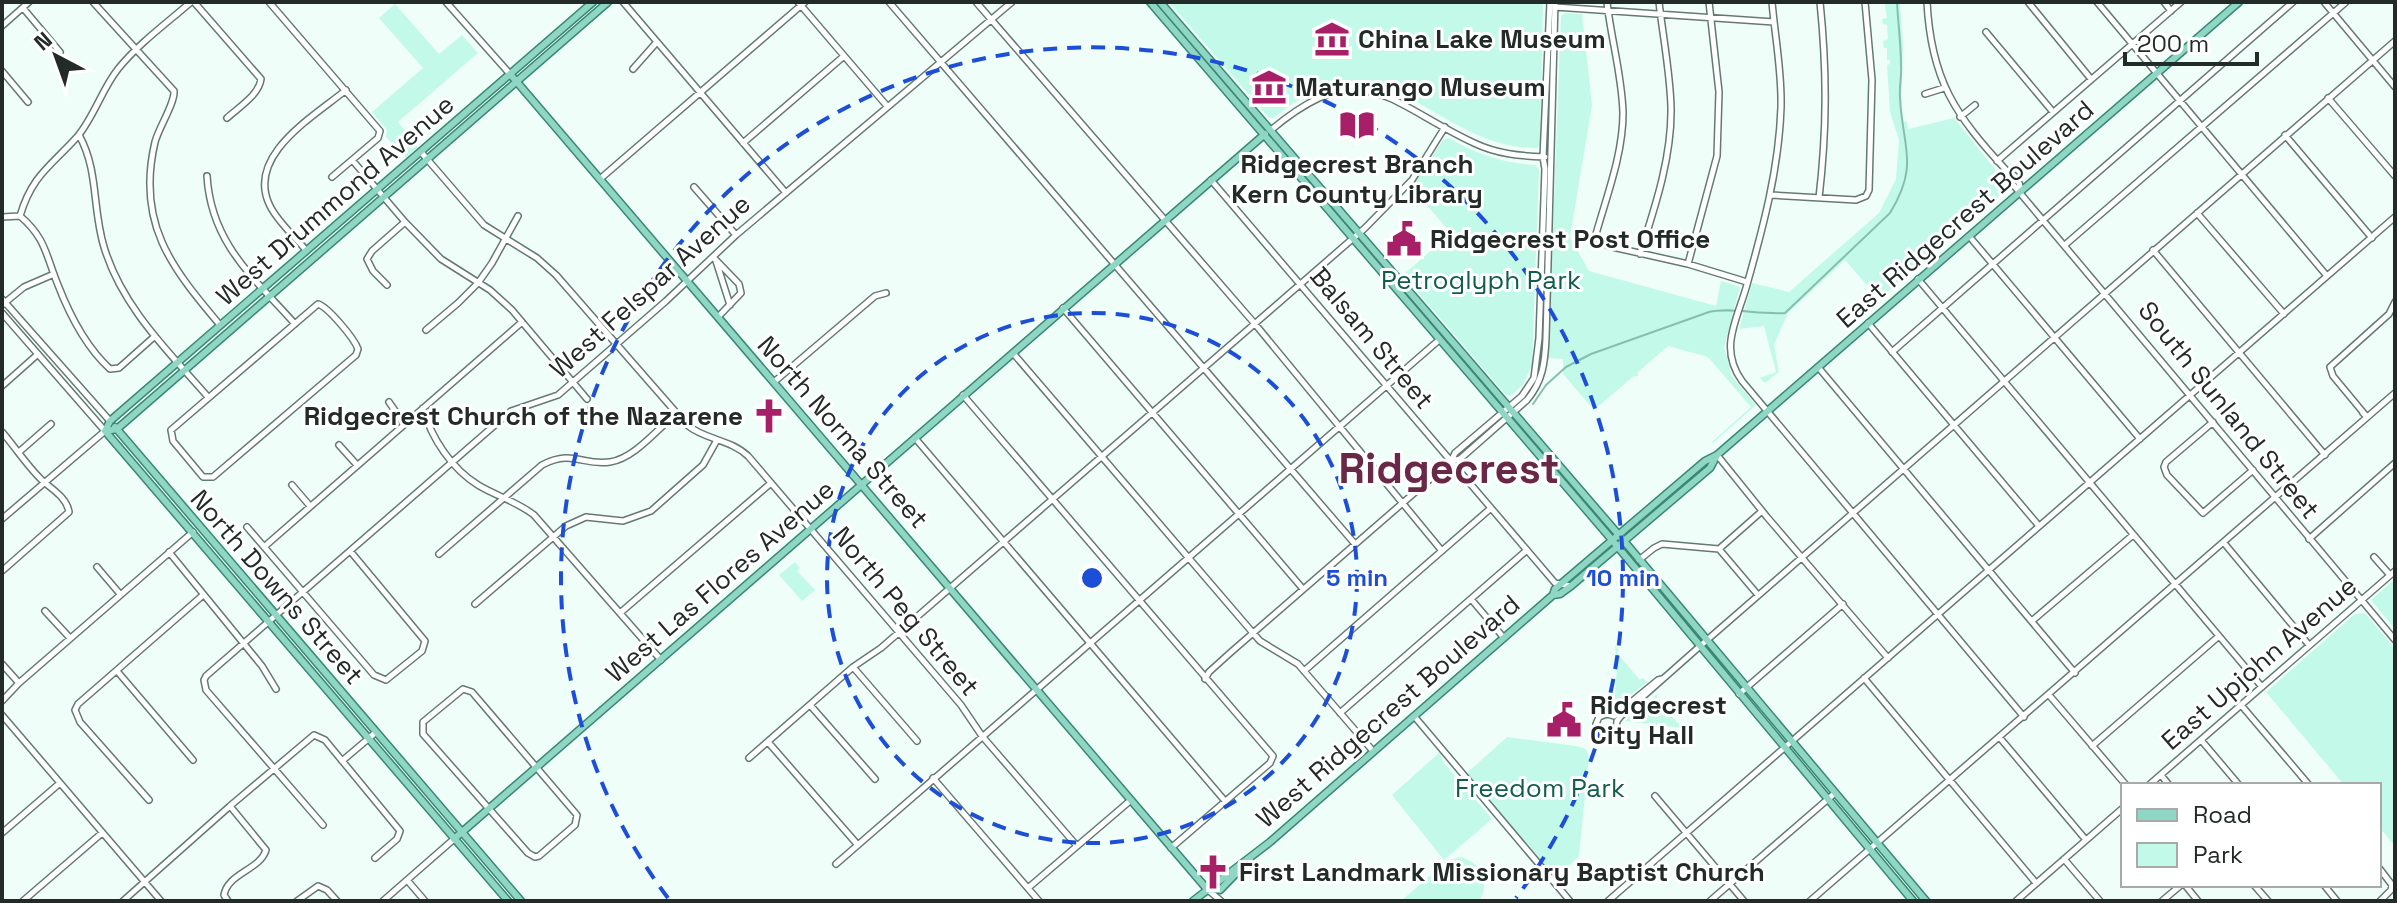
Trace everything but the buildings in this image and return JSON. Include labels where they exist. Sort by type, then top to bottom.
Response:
[{"type":"main road","name":"West Drummond Avenue","points":[[105,431],[110,421],[593,2]]},
{"type":"main road","name":"West Drummond Avenue","points":[[117,429],[608,2]]},
{"type":"main road","points":[[1150,2],[1268,132]]},
{"type":"main road","points":[[1160,2],[1439,340],[1561,468],[1624,541],[1878,844],[1919,900]]},
{"type":"main road","name":"East Ridgecrest Boulevard","points":[[1612,540],[1705,461],[1717,455],[2239,2]]},
{"type":"main road","points":[[1171,27],[1177,27],[1192,45],[1202,51]]},
{"type":"main road","points":[[555,35],[561,43]]},
{"type":"main road","name":"North Norma Street","points":[[510,74],[1207,889]]},
{"type":"main road","name":"West Las Flores Avenue","points":[[454,839],[1268,132]]},
{"type":"main road","points":[[1356,236],[1474,367],[1531,446],[1870,850],[1919,900]]},
{"type":"main road","points":[[1439,340],[1446,340],[1467,364],[1474,367]]},
{"type":"main road","name":"North Downs Street","points":[[110,421],[368,739],[508,901]]},
{"type":"main road","points":[[105,431],[117,429]]},
{"type":"main road","name":"North Downs Street","points":[[105,431],[521,901]]},
{"type":"main road","points":[[1531,446],[1561,468]]},
{"type":"main road","name":"East Ridgecrest Boulevard","points":[[1624,541],[1710,468],[1717,455]]},
{"type":"main road","name":"West Ridgecrest Boulevard","points":[[1193,901],[1207,889],[1220,890],[1250,862],[1250,857],[1504,638],[1612,540]]},
{"type":"main road","name":"West Ridgecrest Boulevard","points":[[1553,595],[1571,586],[1624,541]]},
{"type":"street","points":[[2,26],[29,2]]},
{"type":"street","points":[[93,2],[170,86],[175,96],[162,121],[152,159],[154,220],[172,266],[220,325]]},
{"type":"street","points":[[20,216],[32,185],[79,135],[113,76],[136,50],[193,2],[261,81],[254,93],[227,118]]},
{"type":"street","points":[[269,2],[379,130],[378,138],[332,177]]},
{"type":"street","name":"North Norma Street","points":[[446,2],[510,74]]},
{"type":"street","points":[[623,2],[786,193]]},
{"type":"street","points":[[889,2],[1355,544]]},
{"type":"street","points":[[976,2],[1341,425],[1442,551]]},
{"type":"street","name":"West Felspar Avenue","points":[[274,768],[206,690],[206,676],[511,411],[558,395],[736,235],[1012,2]]},
{"type":"street","points":[[1607,2],[1619,68],[1623,114],[1615,170],[1597,239],[1608,246],[1688,264],[1747,282]]},
{"type":"street","points":[[1640,254],[1667,157],[1671,121],[1669,64],[1659,2]]},
{"type":"street","points":[[1688,264],[1717,156],[1719,92],[1709,2]]},
{"type":"street","points":[[1772,2],[1781,105],[1771,195],[1732,333],[1730,360],[1742,381],[2024,717]]},
{"type":"street","points":[[1819,198],[1827,115],[1820,2]]},
{"type":"street","points":[[1771,195],[1853,200],[1863,198],[1869,190],[1872,80],[1865,2]]},
{"type":"street","name":"South Sunland Street","points":[[1927,2],[1932,50],[1944,88],[1960,117],[2020,183],[2022,192],[2030,202],[2395,640]]},
{"type":"street","points":[[2028,2],[2091,79]]},
{"type":"street","points":[[2097,2],[2327,276]]},
{"type":"street","points":[[2164,2],[2171,11]]},
{"type":"street","points":[[1997,161],[2181,2]]},
{"type":"street","points":[[1892,352],[2293,2]]},
{"type":"street","points":[[2324,2],[2395,87]]},
{"type":"street","points":[[2066,244],[2346,2]]},
{"type":"street","points":[[600,179],[801,3],[887,106]]},
{"type":"street","points":[[1553,4],[1608,11],[1774,22]]},
{"type":"street","points":[[1507,412],[1530,386],[1536,370],[1543,157],[1553,4]]},
{"type":"street","points":[[1205,679],[1253,633],[1451,461],[1455,453],[1535,390],[1545,360],[1553,4]]},
{"type":"street","points":[[23,8],[60,52]]},
{"type":"street","points":[[1986,32],[2053,112]]},
{"type":"street","points":[[1615,718],[1661,683],[1852,512],[2395,41]]},
{"type":"street","points":[[633,69],[656,43]]},
{"type":"street","points":[[743,143],[844,56]]},
{"type":"street","points":[[2,71],[28,102]]},
{"type":"street","points":[[1925,94],[1944,88]]},
{"type":"street","points":[[306,250],[268,202],[266,170],[280,146],[346,90]]},
{"type":"street","points":[[1268,132],[1309,102],[1336,92],[1357,90],[1387,95],[1491,150],[1550,158]]},
{"type":"street","points":[[2328,98],[2395,176]]},
{"type":"street","points":[[1960,117],[1975,105]]},
{"type":"street","points":[[749,758],[1356,236],[1404,189],[1445,127]]},
{"type":"street","points":[[79,135],[91,160],[98,223],[111,268],[133,309],[208,397]]},
{"type":"street","points":[[2285,135],[2372,238]]},
{"type":"street","name":"North Peg Street","points":[[421,152],[479,221],[544,263],[694,431],[744,452],[961,705],[982,736],[1077,846]]},
{"type":"street","points":[[353,161],[405,222],[452,268],[502,300],[587,399]]},
{"type":"street","points":[[207,176],[212,213],[230,249],[295,324]]},
{"type":"street","name":"Balsam Street","points":[[1211,180],[1555,583],[1561,584]]},
{"type":"street","points":[[694,187],[736,235]]},
{"type":"street","points":[[2197,213],[2284,314]]},
{"type":"street","points":[[2,217],[20,216],[40,234],[68,310],[85,339],[110,369],[117,369],[155,336]]},
{"type":"street","points":[[426,330],[478,283],[518,216]]},
{"type":"street","points":[[1608,901],[2395,217]]},
{"type":"street","points":[[387,285],[373,271],[367,259],[405,222]]},
{"type":"street","points":[[1969,235],[2140,439]]},
{"type":"street","points":[[2153,250],[2325,455]]},
{"type":"street","points":[[714,258],[741,286],[740,296],[718,317]]},
{"type":"street","points":[[714,258],[730,306]]},
{"type":"street","points":[[3,302],[24,287],[54,274]]},
{"type":"street","points":[[1918,279],[2262,687]]},
{"type":"street","points":[[774,382],[875,296],[886,293]]},
{"type":"street","name":"North Downs Street","points":[[3,302],[110,421]]},
{"type":"street","points":[[2365,415],[2330,369],[2332,363],[2389,314],[2395,302]]},
{"type":"street","points":[[316,305],[327,309],[357,347],[356,355],[211,478],[203,477],[173,441],[171,433],[175,425],[208,397],[316,305]]},
{"type":"street","points":[[1063,308],[1303,589]]},
{"type":"street","name":"North Downs Street","points":[[2,313],[105,431]]},
{"type":"street","points":[[264,547],[522,322]]},
{"type":"street","points":[[1868,323],[2039,526]]},
{"type":"street","points":[[836,864],[1439,340]]},
{"type":"street","points":[[1013,353],[1253,633],[1304,671],[1373,751]]},
{"type":"street","points":[[2,386],[38,354]]},
{"type":"street","points":[[1818,367],[2075,673]]},
{"type":"street","points":[[1810,901],[2276,498],[2365,415],[2395,393]]},
{"type":"street","points":[[963,395],[1273,756],[1270,763],[1171,848]]},
{"type":"street","points":[[389,402],[404,424]]},
{"type":"street","points":[[423,408],[432,433],[453,462],[479,485],[528,510],[661,660]]},
{"type":"street","points":[[439,554],[542,465],[560,457],[599,462],[618,459],[676,414]]},
{"type":"street","points":[[2213,422],[2166,462],[2166,471],[2202,513],[2253,470]]},
{"type":"street","points":[[19,452],[51,424]]},
{"type":"street","name":"West Drummond Avenue","points":[[2,519],[105,431]]},
{"type":"street","points":[[2,432],[45,482],[54,488],[69,512],[2,571]]},
{"type":"street","points":[[915,438],[1225,801]]},
{"type":"street","points":[[475,604],[566,526],[586,517],[623,521],[651,511],[703,465],[717,440]]},
{"type":"street","points":[[339,445],[357,465]]},
{"type":"street","points":[[1717,455],[1888,658]]},
{"type":"street","points":[[2309,539],[2395,463]]},
{"type":"street","points":[[620,613],[771,483]]},
{"type":"street","points":[[292,485],[310,506]]},
{"type":"street","points":[[1304,671],[1491,508]]},
{"type":"street","points":[[1719,549],[1762,511]]},
{"type":"street","points":[[247,527],[374,675],[383,680],[422,651],[425,641],[351,552]]},
{"type":"street","points":[[2,701],[193,531]]},
{"type":"street","points":[[2033,620],[2133,535]]},
{"type":"street","points":[[2224,543],[2309,645]]},
{"type":"street","points":[[1639,560],[1662,544],[1719,549],[1758,595]]},
{"type":"street","points":[[1340,713],[1527,550]]},
{"type":"street","points":[[169,552],[244,644],[276,689]]},
{"type":"street","points":[[2374,557],[2392,573]]},
{"type":"street","points":[[97,567],[120,594]]},
{"type":"street","name":"East Upjohn Avenue","points":[[2151,783],[2392,573]]},
{"type":"street","points":[[1561,584],[1571,586]]},
{"type":"street","points":[[149,800],[80,722],[75,710],[78,704],[202,596]]},
{"type":"street","points":[[1471,599],[1504,638]]},
{"type":"street","points":[[1739,694],[1843,604]]},
{"type":"street","points":[[45,611],[70,638]]},
{"type":"street","points":[[2092,746],[2219,636]]},
{"type":"street","points":[[2,664],[19,683]]},
{"type":"street","points":[[853,667],[917,741]]},
{"type":"street","points":[[117,671],[193,760]]},
{"type":"street","points":[[1864,678],[2036,883]]},
{"type":"street","points":[[463,689],[472,692],[536,768],[578,818],[575,825],[535,857],[423,734],[422,726],[425,720],[463,689]]},
{"type":"street","points":[[2049,695],[2124,783]]},
{"type":"street","points":[[810,705],[875,779]]},
{"type":"street","points":[[2241,705],[2307,783]]},
{"type":"street","points":[[1607,714],[1615,718],[1618,726],[1612,734],[1603,736],[1596,724],[1599,717],[1607,714]]},
{"type":"street","points":[[2,715],[161,901]]},
{"type":"street","points":[[1414,716],[1570,901]]},
{"type":"street","points":[[342,761],[375,733]]},
{"type":"street","points":[[123,901],[309,737],[320,737],[400,831],[397,839],[375,858]]},
{"type":"street","points":[[2000,738],[2086,840]]},
{"type":"street","points":[[2201,740],[2237,783]]},
{"type":"street","points":[[768,742],[857,844]]},
{"type":"street","points":[[274,768],[323,825]]},
{"type":"street","points":[[2161,775],[2167,783]]},
{"type":"street","points":[[933,778],[1039,901]]},
{"type":"street","points":[[2,833],[60,783]]},
{"type":"street","points":[[1710,901],[1835,793]]},
{"type":"street","points":[[1655,796],[1744,901]]},
{"type":"street","points":[[1028,888],[1131,800]]},
{"type":"street","points":[[228,901],[224,895],[226,885],[263,858],[266,850],[230,806]]},
{"type":"street","points":[[2016,901],[2121,810]]},
{"type":"street","points":[[23,901],[102,833]]},
{"type":"street","name":"West Las Flores Avenue","points":[[383,901],[454,839]]},
{"type":"street","points":[[2064,859],[2100,901]]},
{"type":"street","points":[[2380,901],[2392,885],[2381,871]]},
{"type":"street","points":[[407,880],[425,901]]},
{"type":"street","points":[[297,901],[315,886],[327,890],[337,901]]},
{"type":"street","points":[[2162,901],[2180,887]]},
{"type":"street","points":[[1207,889],[1213,901]]},
{"type":"street","points":[[1207,889],[1221,901]]},
{"type":"green space","points":[[1169,2],[1543,2],[1540,145],[1537,148],[1500,143],[1467,130],[1378,85],[1347,82],[1313,92],[1274,118],[1269,118]]},
{"type":"green space","points":[[1900,2],[1903,44],[1901,113],[1908,129],[1954,118],[2006,183],[2006,190],[1879,299],[1845,260],[1788,313],[1774,345],[1779,372],[1765,383],[1760,378],[1776,372],[1764,326],[1739,329],[1752,283],[1789,292],[1879,213],[1896,179],[1899,140],[1890,112],[1887,65],[1890,60],[1887,60],[1887,48],[1884,48],[1883,41],[1888,39],[1887,25],[1883,24],[1882,19],[1887,18],[1885,4]]},
{"type":"green space","points":[[395,4],[439,54],[462,35],[478,53],[398,122],[418,147],[406,158],[386,137],[387,130],[372,112],[423,68],[379,18]]},
{"type":"green space","points":[[1565,13],[1582,14],[1592,105],[1570,237],[1589,271],[1716,306],[1721,281],[1740,287],[1724,347],[1732,377],[1756,405],[1713,443],[1751,407],[1708,357],[1668,346],[1637,373],[1639,376],[1634,376],[1594,410],[1563,374],[1563,359],[1548,358],[1561,16]]},
{"type":"green space","name":"Petroglyph Park","points":[[1449,138],[1490,157],[1535,165],[1539,169],[1532,365],[1523,385],[1510,396],[1403,275],[1451,233],[1411,187],[1443,140]]},
{"type":"green space","points":[[795,562],[800,568],[797,571],[815,590],[802,601],[779,575]]},
{"type":"green space","points":[[2395,579],[2395,629],[2371,600]]},
{"type":"green space","points":[[2365,613],[2395,649],[2395,846],[2381,829],[2381,783],[2342,783],[2266,692],[2355,614]]},
{"type":"green space","points":[[1615,645],[1619,650],[1617,653],[1640,680],[1643,678],[1647,682],[1614,709],[1617,665]]},
{"type":"green space","points":[[1657,694],[1657,699],[1682,728],[1625,721]]},
{"type":"green space","name":"Freedom Park","points":[[1507,737],[1576,746],[1586,749],[1589,756],[1579,856],[1556,878],[1467,773]]},
{"type":"green space","points":[[1440,752],[1443,762],[1492,819],[1444,860],[1392,795]]},
{"type":"green space","points":[[1460,857],[1474,863],[1482,874],[1484,887],[1479,901],[1401,901],[1447,861]]},
{"type":"waterway","points":[[1533,404],[1546,385],[1566,367],[1591,354],[1709,312],[1785,313],[1890,213],[1899,196],[1907,168],[1901,114],[1897,2]]},
{"type":"place","name":"China Lake Museum","points":[[1332,39]]},
{"type":"place","name":"Maturango Museum","points":[[1269,87]]},
{"type":"place","name":"Ridgecrest Branch Kern County Library","points":[[1357,125]]},
{"type":"place","name":"Ridgecrest Post Office","points":[[1404,239]]},
{"type":"place","name":"Ridgecrest Church of the Nazarene","points":[[769,416]]},
{"type":"place","name":"Ridgecrest City Hall","points":[[1564,720]]},
{"type":"place","name":"First Landmark Missionary Baptist Church","points":[[1213,872]]},
{"type":"district","name":"Ridgecrest","points":[[1449,468]]}]
